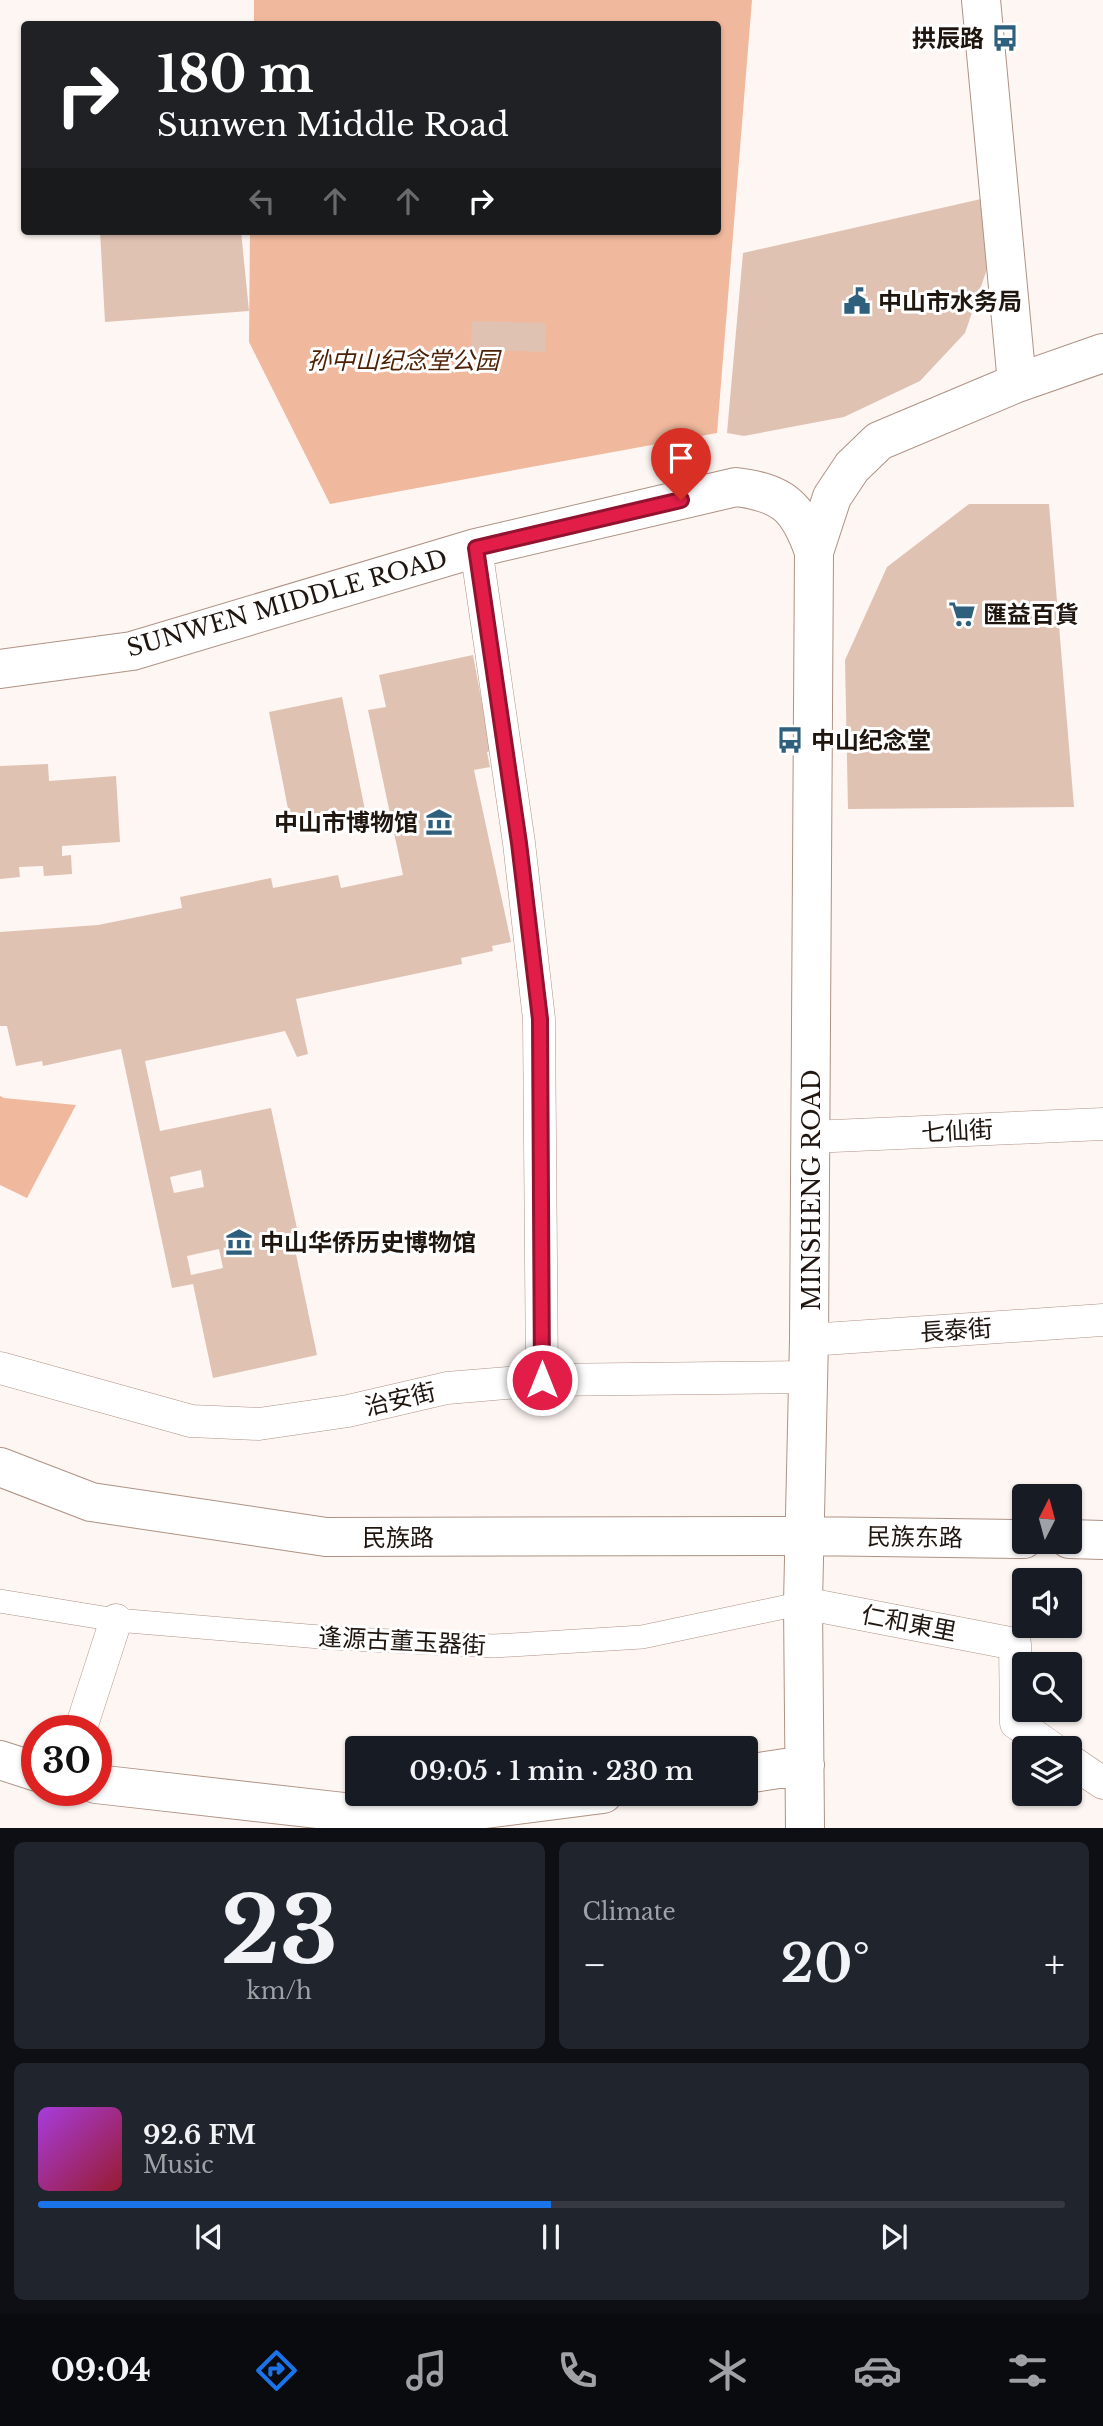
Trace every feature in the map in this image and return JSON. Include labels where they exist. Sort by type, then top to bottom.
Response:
[{"type":"street","points":[[981,0],[1017,383]]},
{"type":"street","points":[[814,552],[832,497],[852,467],[879,441],[1017,383],[1103,353]]},
{"type":"street","name":"SUNWEN MIDDLE ROAD","points":[[0,669],[132,651],[476,548],[736,487],[776,495],[806,528],[814,552]]},
{"type":"street","points":[[476,548],[519,843],[540,1019],[542,1380]]},
{"type":"street","name":"MINSHENG ROAD","points":[[805,1828],[803,1603],[809,1377],[814,552]]},
{"type":"street","name":"七仙街","points":[[811,1137],[1103,1124]]},
{"type":"street","name":"長泰街","points":[[809,1340],[1103,1320]]},
{"type":"street","name":"治安街","points":[[0,1368],[191,1421],[259,1424],[348,1411],[447,1388],[542,1380],[809,1377]]},
{"type":"street","name":"民族路","points":[[0,1467],[90,1502],[326,1537],[805,1536]]},
{"type":"street","name":"民族东路","points":[[805,1536],[1012,1539]]},
{"type":"street","points":[[1082,1539],[1103,1540]]},
{"type":"street","name":"逢源古董玉器街","points":[[0,1601],[116,1620],[332,1638],[494,1646],[642,1637],[803,1603]]},
{"type":"street","name":"仁和東里","points":[[803,1603],[1015,1644],[1016,1723],[1035,1736]]},
{"type":"street","points":[[85,1715],[116,1620]]},
{"type":"street","points":[[0,1760],[21,1767]]},
{"type":"street","points":[[758,1771],[804,1765]]},
{"type":"street","points":[[1082,1769],[1103,1783]]},
{"type":"street","points":[[112,1786],[406,1823],[521,1806]]},
{"type":"green space","name":"孙中山纪念堂公园","points":[[254,0],[752,0],[717,433],[330,504],[249,342],[250,235],[721,235],[721,21],[254,21]]},
{"type":"green space","points":[[0,1096],[76,1105],[27,1198],[0,1185]]},
{"type":"building","name":"中山市水务局","points":[[981,199],[987,269],[965,333],[920,381],[844,417],[744,436],[727,433],[743,253]]},
{"type":"building","points":[[100,235],[241,235],[249,311],[105,322]]},
{"type":"building","points":[[472,321],[546,323],[545,352],[471,349]]},
{"type":"building","name":"匯益百貨","points":[[969,504],[1049,504],[1074,807],[848,809],[845,660],[887,567]]},
{"type":"building","name":"中山市博物馆","points":[[473,655],[491,751],[487,752],[490,767],[474,770],[511,942],[492,946],[493,951],[461,958],[462,964],[296,999],[308,1054],[297,1057],[285,1031],[145,1061],[160,1131],[271,1108],[298,1233],[292,1235],[317,1355],[213,1378],[193,1284],[172,1288],[121,1049],[43,1066],[42,1061],[16,1066],[7,1026],[0,1026],[0,932],[98,925],[182,908],[180,897],[271,878],[273,888],[338,875],[341,888],[403,875],[368,710],[386,707],[379,675]],"holes":[[[201,1170],[204,1187],[174,1193],[170,1177]],[[219,1249],[223,1268],[191,1275],[187,1256]]]},
{"type":"building","points":[[342,697],[365,810],[291,824],[269,712]]},
{"type":"building","points":[[48,764],[49,781],[116,776],[120,842],[62,846],[62,856],[71,855],[72,874],[44,876],[43,866],[19,867],[20,877],[0,879],[0,766]]},
{"type":"place","name":"拱辰路","points":[[1005,38]]},
{"type":"place","name":"中山市水务局","points":[[857,301]]},
{"type":"place","name":"匯益百貨","points":[[962,614]]},
{"type":"place","name":"中山纪念堂","points":[[790,740]]},
{"type":"place","name":"中山市博物馆","points":[[439,822]]},
{"type":"place","name":"中山华侨历史博物馆","points":[[239,1242]]},
{"type":"route","points":[[542,1380],[540,1019],[519,843],[476,548],[681,500]]}]
